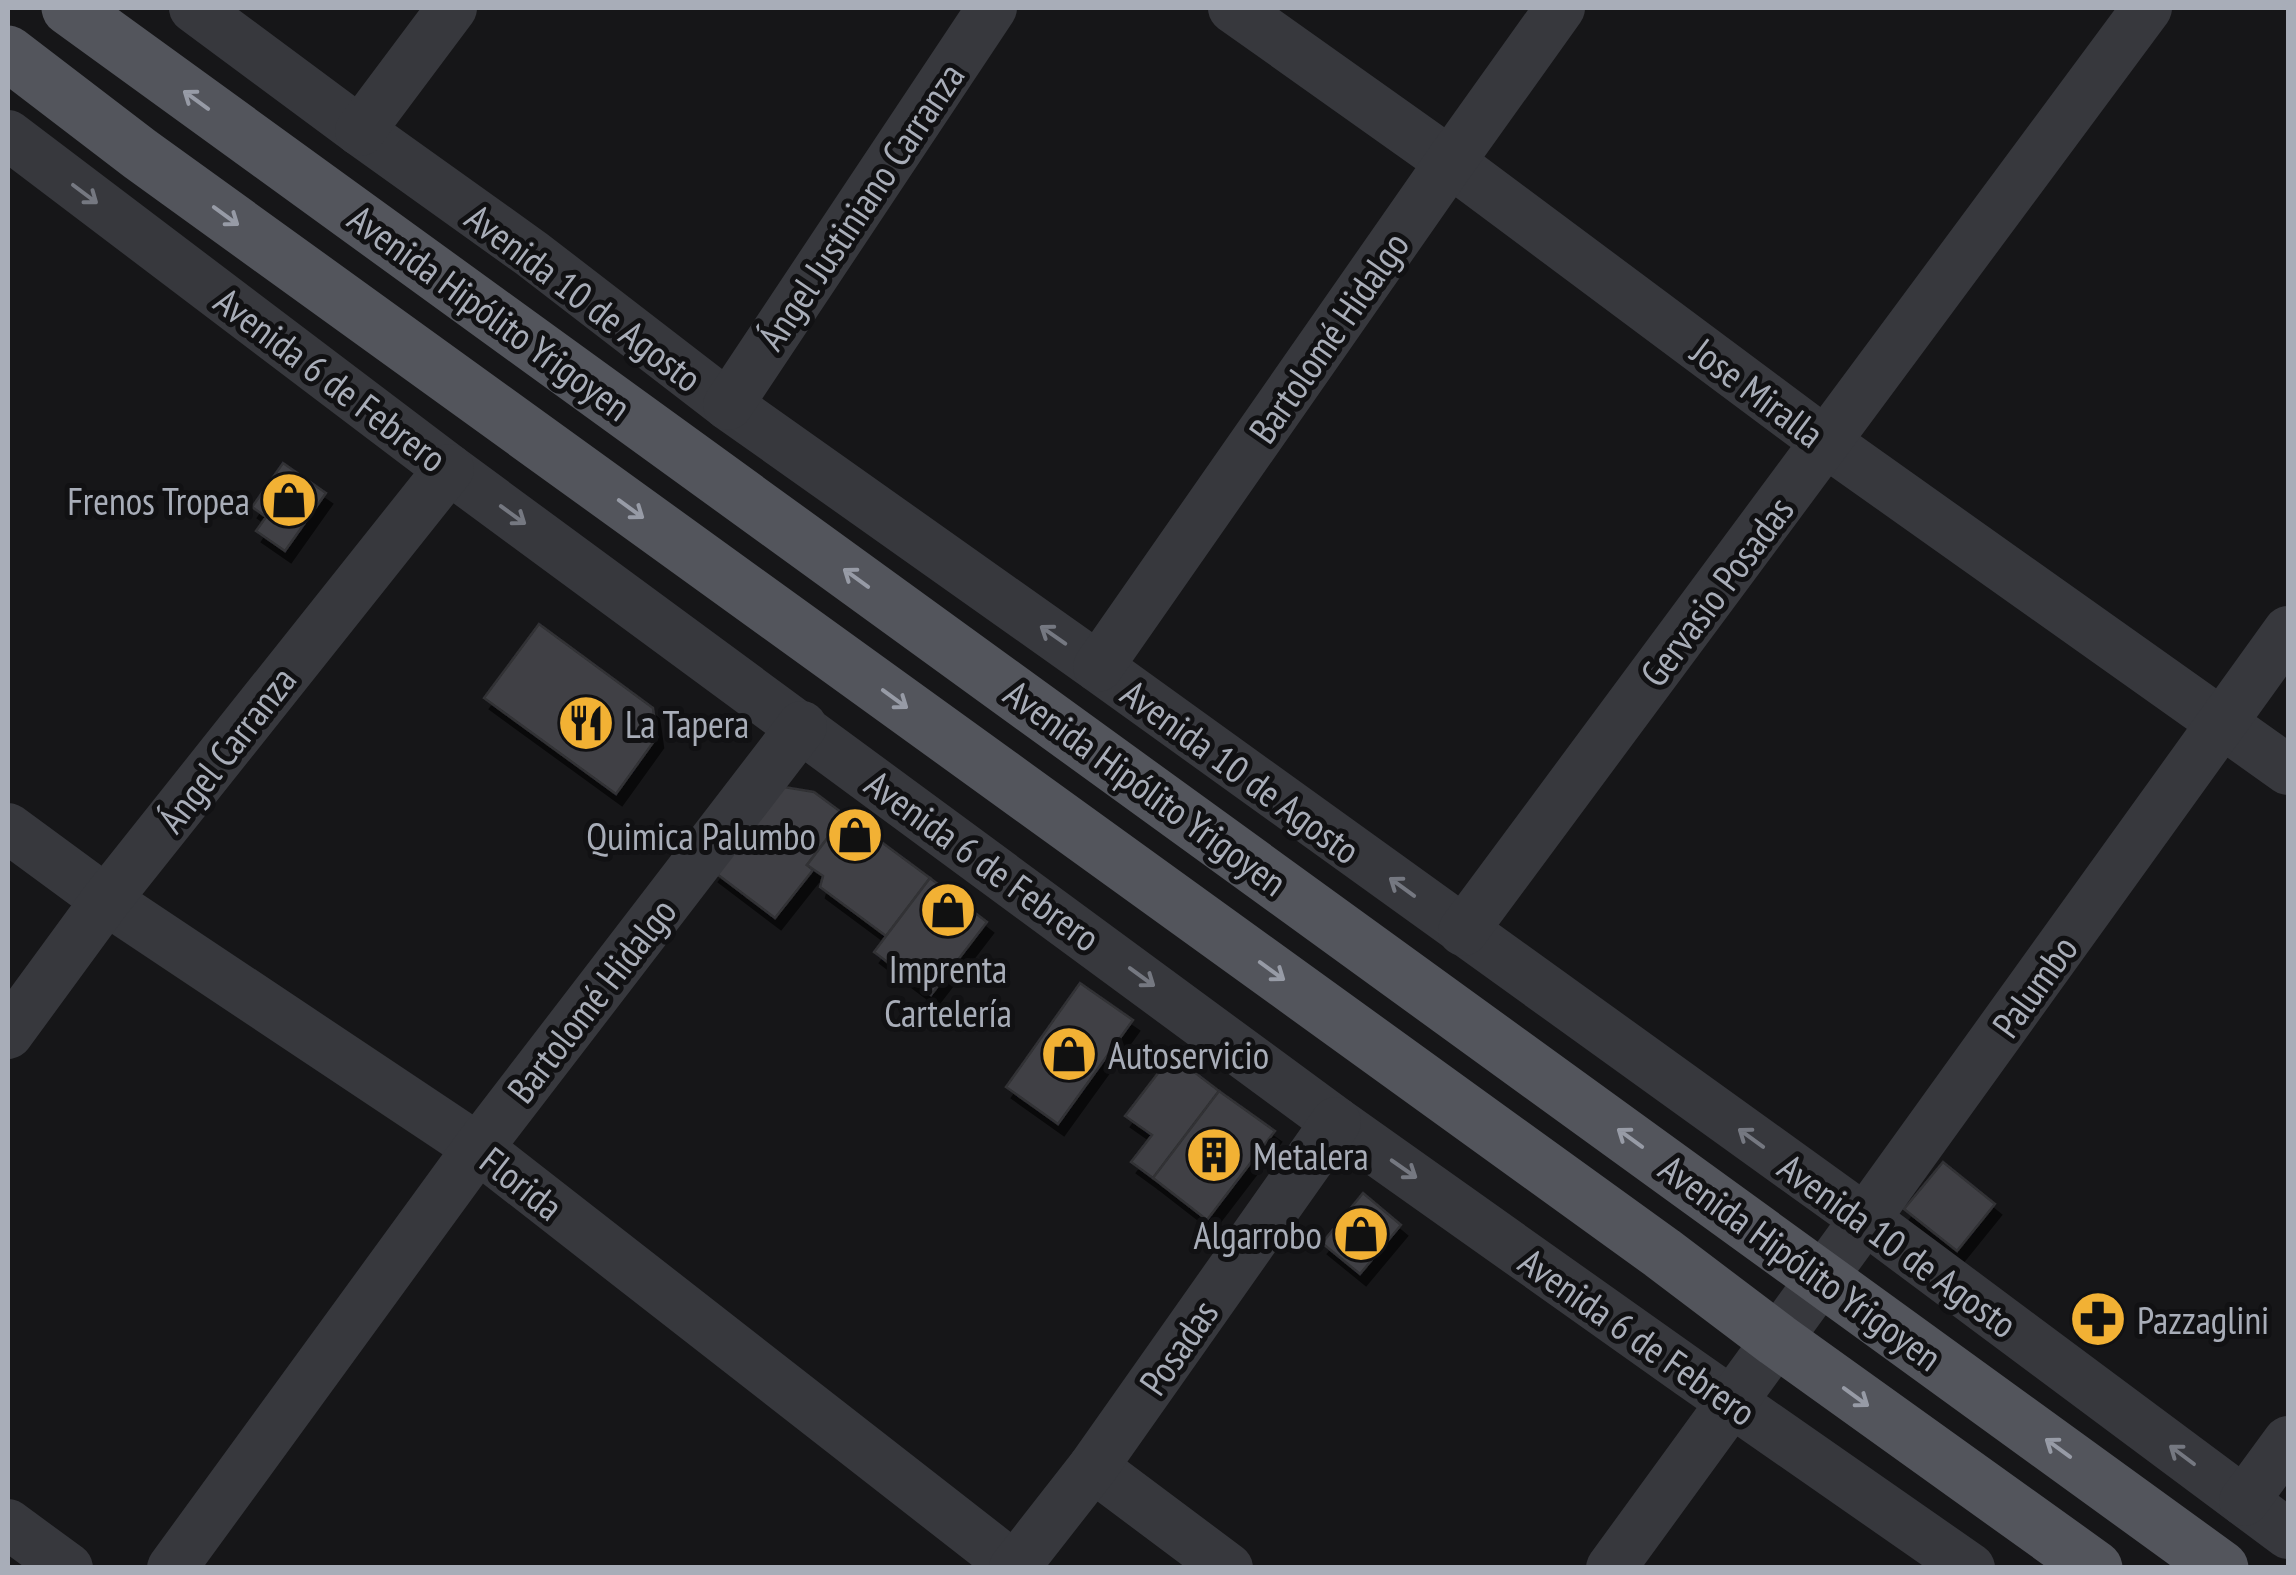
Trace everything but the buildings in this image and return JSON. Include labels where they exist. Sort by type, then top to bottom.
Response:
[{"type":"main road","name":"Avenida Hipólito Yrigoyen","points":[[69,8],[2222,1568]]},
{"type":"main road","name":"Avenida Hipólito Yrigoyen","points":[[8,53],[140,154],[2095,1568]]},
{"type":"street","name":"Avenida 10 de Agosto","points":[[194,8],[532,254],[728,405],[1865,1219],[2288,1534]]},
{"type":"street","points":[[360,131],[452,8]]},
{"type":"street","name":"Ángel Justiniano Carranza","points":[[728,405],[992,8]]},
{"type":"street","name":"Jose Miralla","points":[[1232,8],[1450,162],[1826,443],[2288,770]]},
{"type":"street","name":"Bartolomé Hidalgo","points":[[1098,667],[1560,8]]},
{"type":"street","name":"Gervasio Posadas","points":[[1462,931],[2147,8]]},
{"type":"street","name":"Avenida 6 de Febrero","points":[[8,136],[449,468],[1336,1122],[1970,1568]]},
{"type":"street","name":"Ángel Carranza","points":[[8,1034],[106,900],[449,468]]},
{"type":"street","name":"Palumbo","points":[[1611,1568],[2288,631]]},
{"type":"street","name":"Bartolomé Hidalgo","points":[[172,1568],[478,1148],[802,726]]},
{"type":"street","name":"Florida","points":[[8,828],[106,900],[478,1148],[1015,1567]]},
{"type":"street","name":"Posadas","points":[[1015,1567],[1093,1468],[1336,1122]]},
{"type":"street","points":[[2244,1501],[2288,1440]]},
{"type":"street","points":[[1093,1468],[1228,1568]]},
{"type":"street","points":[[8,1524],[68,1568]]},
{"type":"place","name":"Frenos Tropea","points":[[289,500]]},
{"type":"place","name":"La Tapera","points":[[586,723]]},
{"type":"place","name":"Quimica Palumbo","points":[[855,835]]},
{"type":"place","name":"Imprenta Cartelería","points":[[948,910]]},
{"type":"place","name":"Autoservicio","points":[[1069,1054]]},
{"type":"place","name":"Metalera","points":[[1214,1155]]},
{"type":"place","name":"Algarrobo","points":[[1361,1234]]},
{"type":"place","name":"Pazzaglini","points":[[2098,1319]]}]
